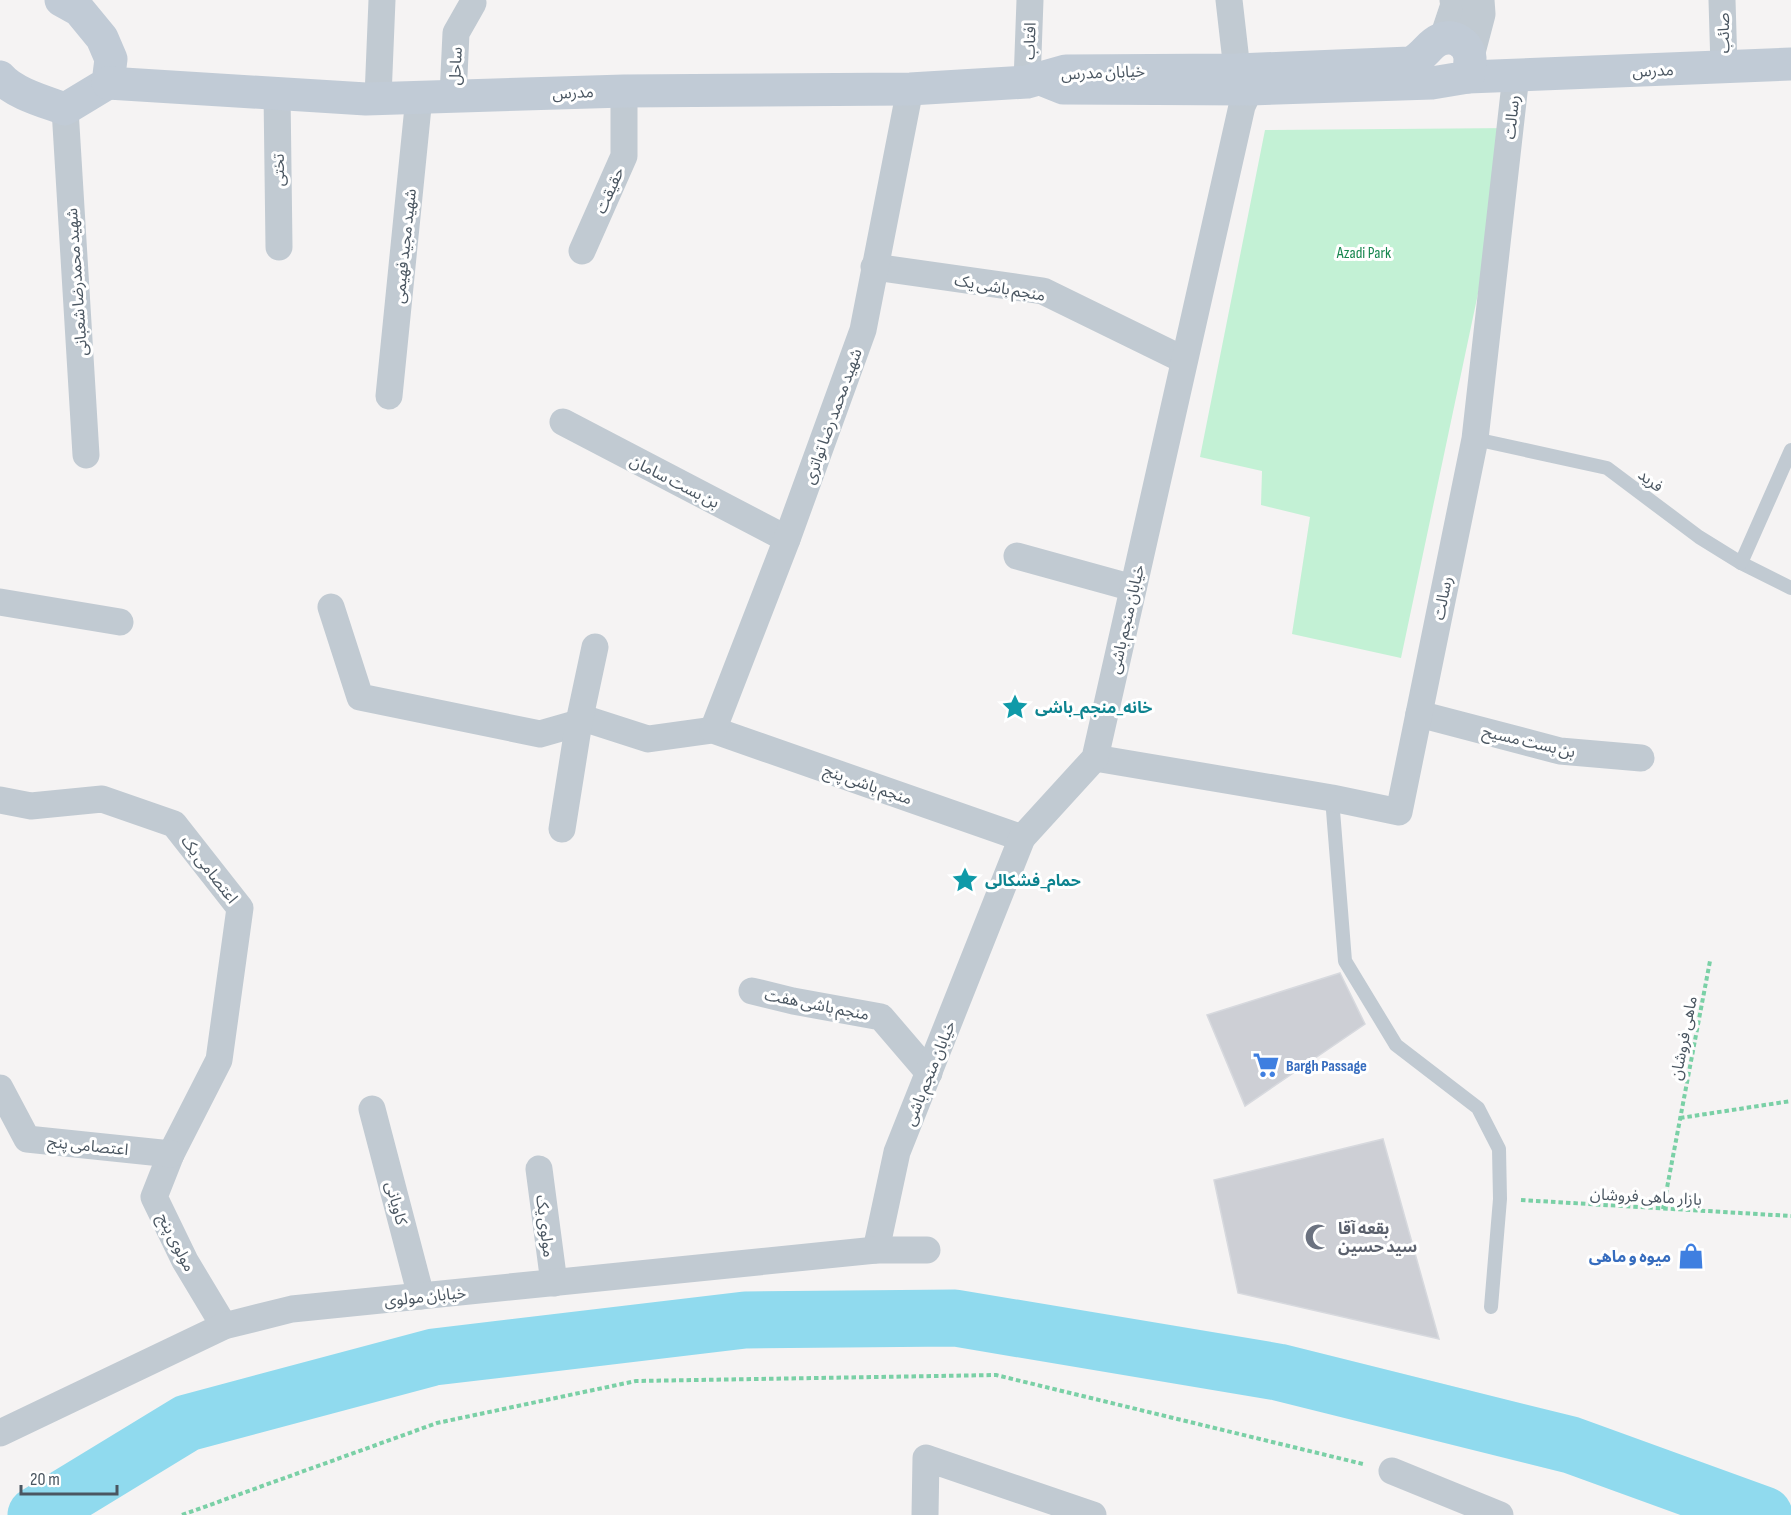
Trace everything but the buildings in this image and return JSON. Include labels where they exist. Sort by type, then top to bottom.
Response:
[{"type":"main road","points":[[1,81],[65,110],[108,82],[111,59],[102,38],[79,10],[61,0]]},
{"type":"main road","name":"خیابان مدرس","points":[[1033,80],[1065,71],[1243,79],[1410,63],[1420,58],[1439,39],[1461,56]]},
{"type":"main road","name":"مدرس","points":[[1243,79],[1432,83],[1461,56],[1516,75],[1791,64]]},
{"type":"main road","name":"مدرس","points":[[108,82],[366,99],[624,91],[910,89],[1033,80]]},
{"type":"street","points":[[378,98],[382,0]]},
{"type":"street","name":"افتاب","points":[[1030,0],[1033,80]]},
{"type":"street","points":[[1229,0],[1243,79]]},
{"type":"street","points":[[1456,0],[1461,56]]},
{"type":"street","points":[[1461,56],[1479,14],[1478,0]]},
{"type":"street","name":"صائب","points":[[1722,0],[1724,67]]},
{"type":"street","name":"ساحل","points":[[453,96],[456,33],[473,3]]},
{"type":"street","name":"رسالت","points":[[1095,758],[1332,798],[1399,812],[1475,439],[1516,75]]},
{"type":"street","name":"خیابان منجم باشی","points":[[876,1250],[897,1152],[1022,838],[1095,758],[1242,106],[1243,79]]},
{"type":"street","name":"شهید محمد رضا تواتری","points":[[713,730],[787,539],[863,330],[910,89]]},
{"type":"street","name":"حقیقت","points":[[582,251],[624,156],[624,91]]},
{"type":"street","name":"تختی","points":[[277,93],[279,247]]},
{"type":"street","name":"شهید مجید فهیمی","points":[[389,396],[419,97]]},
{"type":"street","name":"شهید محمدرضا شعبانی","points":[[65,110],[86,454]]},
{"type":"street","name":"منجم باشی یک","points":[[874,267],[1043,291],[1184,360]]},
{"type":"street","name":"بن بست سامان","points":[[563,422],[787,539]]},
{"type":"street","points":[[1017,556],[1133,588]]},
{"type":"street","points":[[0,602],[120,622]]},
{"type":"street","points":[[331,607],[360,697],[540,734],[589,720],[648,739],[713,730]]},
{"type":"street","points":[[562,828],[579,722],[595,647]]},
{"type":"street","name":"بن بست مسیح","points":[[1419,714],[1560,751],[1641,758]]},
{"type":"street","name":"منجم باشی پنج","points":[[713,730],[1022,838]]},
{"type":"street","name":"اعتصامی یک","points":[[0,800],[31,806],[102,799],[174,824],[240,908],[219,1060],[171,1154]]},
{"type":"street","name":"منجم باشی هفت","points":[[752,991],[881,1017],[929,1073]]},
{"type":"street","name":"اعتصامی پنج","points":[[0,1088],[27,1138],[171,1154]]},
{"type":"street","name":"کاویانی","points":[[372,1109],[421,1296]]},
{"type":"street","name":"مولوی پنج","points":[[171,1154],[154,1197],[185,1261],[224,1326]]},
{"type":"street","name":"مولوی یک","points":[[539,1169],[554,1282]]},
{"type":"street","name":"خیابان مولوی","points":[[0,1433],[224,1326],[292,1309],[876,1250],[927,1250]]},
{"type":"street","points":[[925,1515],[926,1458],[1093,1515]]},
{"type":"street","points":[[1392,1471],[1500,1515]]},
{"type":"lane","name":"فرید","points":[[1475,439],[1607,468],[1699,537],[1791,588]]},
{"type":"lane","points":[[1741,562],[1791,450]]},
{"type":"lane","points":[[1332,798],[1345,961],[1396,1045],[1478,1108],[1498,1149],[1500,1199],[1491,1307]]},
{"type":"path","name":"ماهی فروشان","points":[[1663,1209],[1710,961]]},
{"type":"path","points":[[1680,1118],[1791,1101]]},
{"type":"path","name":"بازار ماهی فروشان","points":[[1500,1199],[1791,1216]]},
{"type":"path","points":[[182,1515],[437,1423],[636,1381],[996,1376],[1392,1471]]},
{"type":"green space","name":"Azadi Park","points":[[1513,128],[1401,658],[1292,634],[1310,517],[1261,505],[1262,471],[1200,457],[1265,130]]},
{"type":"waterway","points":[[36,1515],[187,1423],[434,1357],[745,1320],[955,1318],[1278,1372],[1571,1445],[1764,1515]]},
{"type":"place","name":"خانه_منجم_باشی","points":[[1015,707]]},
{"type":"place","name":"حمام_فشکالی","points":[[965,880]]},
{"type":"place","name":"Bargh Passage","points":[[1266,1065]]},
{"type":"place","name":"بقعه آقا سید حسین","points":[[1318,1237]]},
{"type":"place","name":"میوه و ماهی","points":[[1691,1256]]}]
